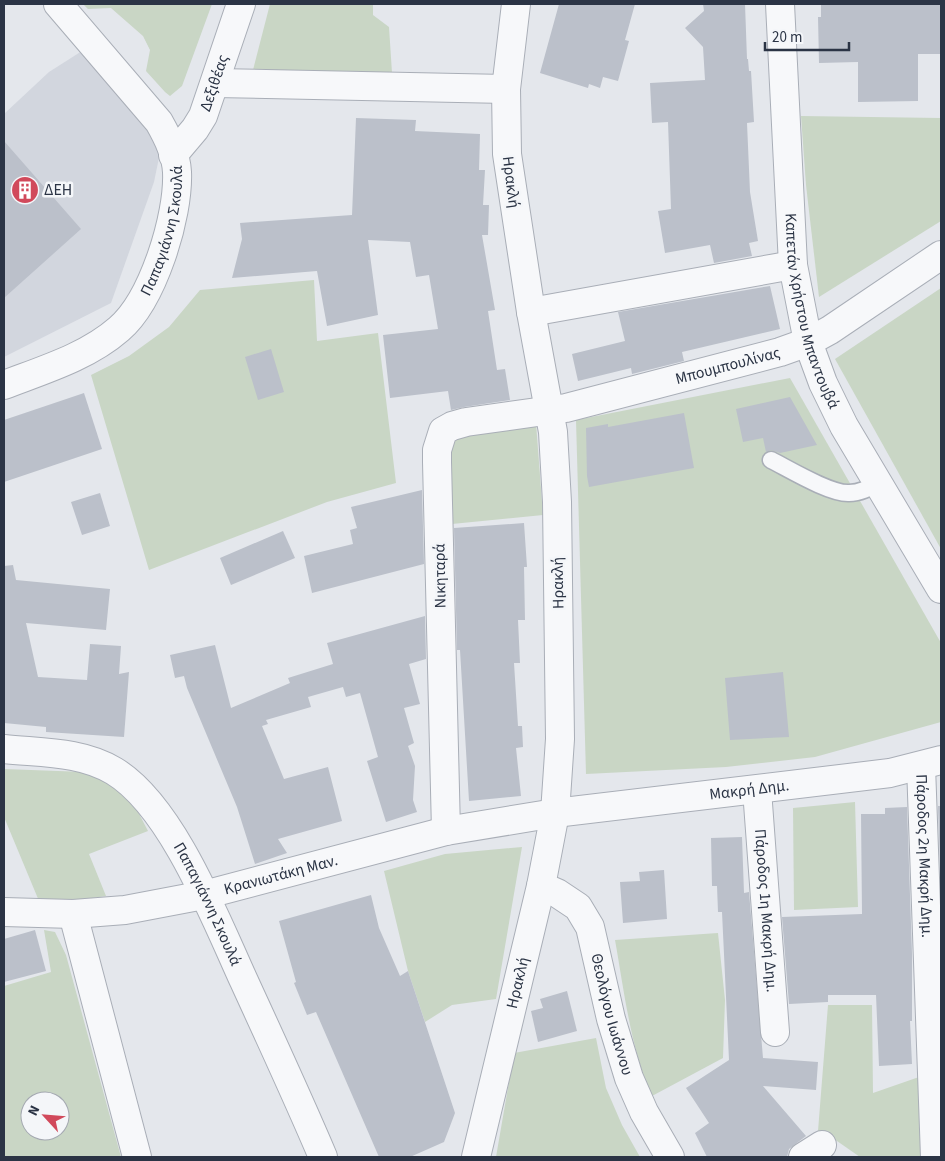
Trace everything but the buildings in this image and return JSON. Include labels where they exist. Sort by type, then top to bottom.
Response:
[{"type":"street","name":"Παπαγιάννη Σκουλά","points":[[4,385],[50,368],[101,343],[121,328],[135,311],[158,263],[172,225],[177,189],[177,170],[165,132],[153,114],[58,4]]},
{"type":"street","name":"Δεξιθέας","points":[[173,155],[195,129],[203,116],[241,4]]},
{"type":"street","name":"Ηρακλή","points":[[476,1157],[541,886],[555,813],[561,712],[553,432],[531,312],[507,154],[506,89],[516,4]]},
{"type":"street","name":"Καπετάν Χρήστου Μπαντουβά","points":[[780,4],[793,265],[808,342],[822,383],[830,398],[941,589]]},
{"type":"street","points":[[215,83],[506,89]]},
{"type":"street","name":"Μπουμπουλίνας","points":[[549,411],[780,352],[808,342],[846,320],[941,255]]},
{"type":"street","points":[[531,312],[793,265]]},
{"type":"street","name":"Νικηταρά","points":[[446,831],[437,450],[443,431],[452,426],[466,422],[549,411]]},
{"type":"street","name":"Παπαγιάννη Σκουλά","points":[[4,749],[53,753],[84,758],[106,766],[125,778],[142,794],[161,819],[190,866],[294,1088],[324,1157]]},
{"type":"street","name":"Μακρή Δημ.","points":[[555,813],[890,773],[931,763]]},
{"type":"street","name":"Πάροδος 2η Μακρή Δημ.","points":[[931,763],[935,1157]]},
{"type":"street","name":"Πάροδος 1η Μακρή Δημ.","points":[[757,790],[774,1032]]},
{"type":"street","name":"Κρανιωτάκη Μαν.","points":[[4,912],[73,914],[126,910],[204,895],[446,831],[555,813]]},
{"type":"street","name":"Θεολόγου Ιωάννου","points":[[541,886],[557,893],[578,907],[585,916],[590,927],[611,1019],[629,1078],[644,1112],[670,1157]]},
{"type":"street","points":[[73,914],[136,1157]]},
{"type":"lane","points":[[771,460],[824,486],[847,494],[858,492],[878,483]]},
{"type":"shaded area","points":[[82,51],[162,143],[154,182],[111,303],[4,357],[4,114],[49,72]]},
{"type":"green space","points":[[83,4],[212,4],[182,86],[170,96],[146,71],[150,50],[143,36],[111,8],[88,9]]},
{"type":"green space","points":[[270,4],[373,4],[373,15],[389,27],[392,73],[253,70]]},
{"type":"green space","points":[[801,116],[941,118],[941,221],[819,297],[806,185]]},
{"type":"green space","points":[[314,280],[317,341],[378,333],[396,483],[327,502],[149,570],[91,375],[129,356],[169,327],[200,290]]},
{"type":"green space","points":[[941,288],[941,549],[835,359]]},
{"type":"green space","points":[[790,378],[941,643],[941,722],[815,757],[726,767],[586,774],[576,420]]},
{"type":"green space","points":[[536,423],[543,515],[452,524],[449,439],[455,435]]},
{"type":"green space","points":[[4,769],[85,772],[102,780],[123,794],[136,808],[148,831],[89,854],[106,896],[79,900],[39,901],[4,817]]},
{"type":"green space","points":[[855,802],[858,907],[794,910],[793,808]]},
{"type":"green space","points":[[522,847],[496,999],[452,1005],[425,1022],[408,971],[384,871],[445,854]]},
{"type":"green space","points":[[44,930],[55,932],[66,955],[121,1157],[4,1157],[4,986],[51,972]]},
{"type":"green space","points":[[718,933],[725,1000],[723,1058],[652,1096],[633,1040],[615,940]]},
{"type":"green space","points":[[828,1005],[872,1005],[873,1093],[919,1077],[923,1157],[860,1157],[818,1131]]},
{"type":"green space","points":[[596,1038],[606,1088],[622,1125],[640,1157],[496,1157],[514,1053]]},
{"type":"place","name":"ΔΕΗ","points":[[25,190]]}]
